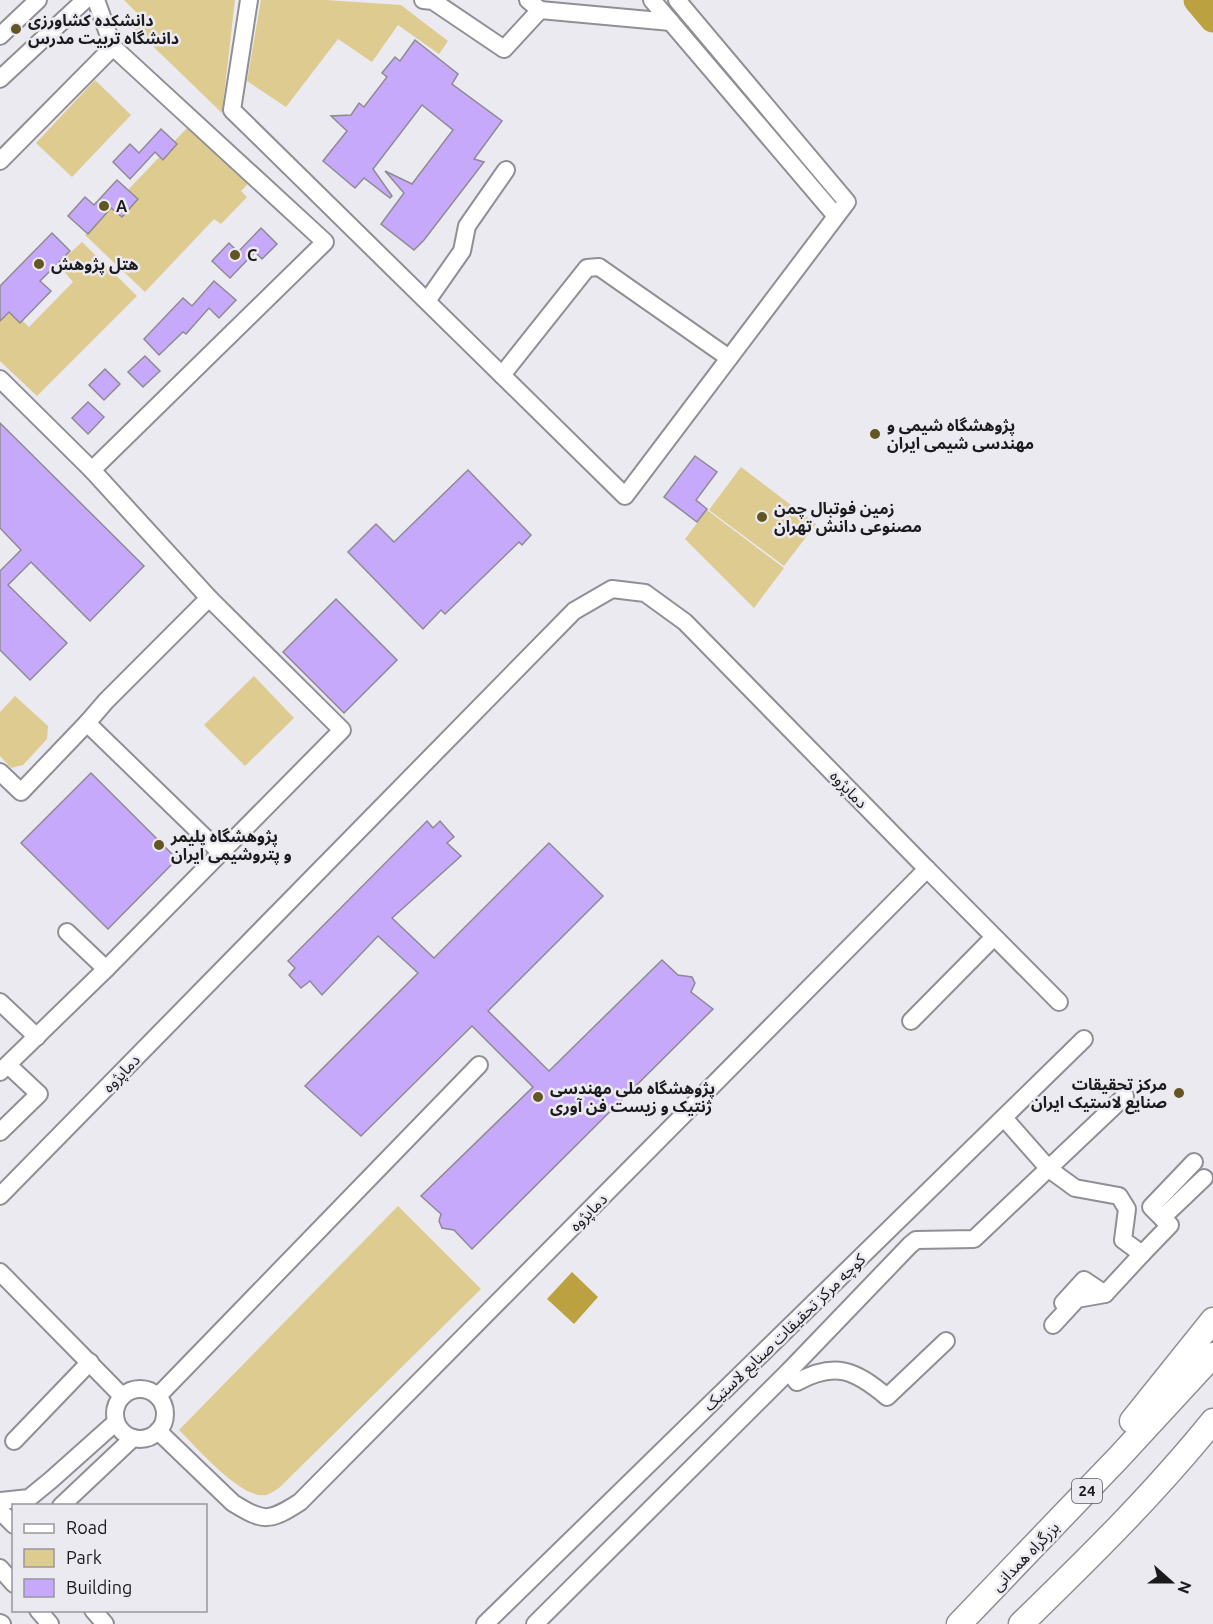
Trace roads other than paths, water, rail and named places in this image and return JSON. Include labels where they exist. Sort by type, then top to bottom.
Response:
[{"type":"highway","points":[[1038,1542],[1104,1455],[1213,1320]]},
{"type":"highway","name":"بزرگراه همدانی","points":[[959,1624],[1213,1355]]},
{"type":"highway","points":[[1021,1624],[1110,1537],[1184,1457],[1213,1421]]},
{"type":"highway","points":[[1184,1457],[1213,1436]]},
{"type":"street","points":[[0,36],[39,0]]},
{"type":"street","points":[[0,79],[85,0]]},
{"type":"street","points":[[92,470],[325,242],[113,47],[96,0]]},
{"type":"street","points":[[249,0],[232,110],[625,495],[848,202],[677,0]]},
{"type":"street","points":[[430,0],[504,49],[534,5],[671,22]]},
{"type":"street","points":[[652,0],[836,216]]},
{"type":"street","points":[[0,160],[113,47]]},
{"type":"street","points":[[427,301],[462,251],[467,226],[506,170]]},
{"type":"street","points":[[502,375],[587,268],[599,267],[729,358]]},
{"type":"street","points":[[0,379],[92,470],[209,598],[342,730],[106,969],[4,1068],[39,1094],[0,1132]]},
{"type":"street","name":"دماپژوه","points":[[0,1196],[574,611],[612,589],[645,593],[685,622],[927,869],[300,1502],[278,1516],[259,1517],[233,1503],[158,1431]]},
{"type":"street","points":[[0,772],[21,792],[106,701],[209,598]]},
{"type":"street","points":[[87,723],[221,853]]},
{"type":"street","points":[[927,869],[1059,1002]]},
{"type":"street","points":[[67,932],[106,969]]},
{"type":"street","points":[[911,1021],[994,937]]},
{"type":"street","points":[[0,1002],[37,1037]]},
{"type":"street","name":"کوچه مرکز تحقیقات صنایع لاستیک","points":[[485,1624],[1084,1039]]},
{"type":"street","points":[[158,1396],[479,1065]]},
{"type":"street","points":[[536,1624],[789,1371],[916,1240],[974,1239],[1125,1096]]},
{"type":"street","points":[[1004,1118],[1049,1168],[1076,1188],[1119,1196],[1127,1209],[1123,1240],[1142,1254]]},
{"type":"street","points":[[1051,1322],[1084,1280],[1105,1294],[1170,1225],[1151,1207],[1194,1162]]},
{"type":"street","points":[[1162,1218],[1204,1178]]},
{"type":"street","points":[[0,1272],[122,1396]]},
{"type":"street","points":[[789,1371],[797,1382],[814,1372],[839,1369],[867,1380],[886,1397],[946,1341]]},
{"type":"street","points":[[14,1441],[90,1362]]},
{"type":"street","points":[[146,1389],[158,1396],[165,1407],[165,1415],[158,1431],[151,1437],[142,1439],[126,1435],[116,1422],[117,1404],[122,1396],[129,1391],[146,1389]]},
{"type":"street","points":[[0,1501],[29,1498],[116,1422]]},
{"type":"street","points":[[63,1504],[133,1438]]},
{"type":"street","points":[[0,1511],[12,1523]]},
{"type":"street","points":[[0,1568],[12,1582]]},
{"type":"street","points":[[39,1612],[50,1624]]},
{"type":"street","points":[[94,1612],[105,1624]]},
{"type":"waterway","points":[[1197,0],[1213,19]]},
{"type":"place","name":"دانشکده کشاورزی دانشگاه تربیت مدرس","points":[[16,29]]},
{"type":"place","name":"A","points":[[104,206]]},
{"type":"place","name":"C","points":[[235,255]]},
{"type":"place","name":"هتل پژوهش","points":[[39,264]]},
{"type":"place","name":"پژوهشگاه شیمی و مهندسی شیمی ایران","points":[[875,434]]},
{"type":"place","name":"زمین فوتبال چمن مصنوعی دانش تهران","points":[[762,517]]},
{"type":"place","name":"پژوهشگاه پلیمر و پتروشیمی ایران","points":[[159,845]]},
{"type":"place","name":"مرکز تحقیقات صنایع لاستیک ایران","points":[[1179,1093]]},
{"type":"place","name":"پژوهشگاه ملی مهندسی ژنتیک و زیست فن آوری","points":[[538,1097]]}]
